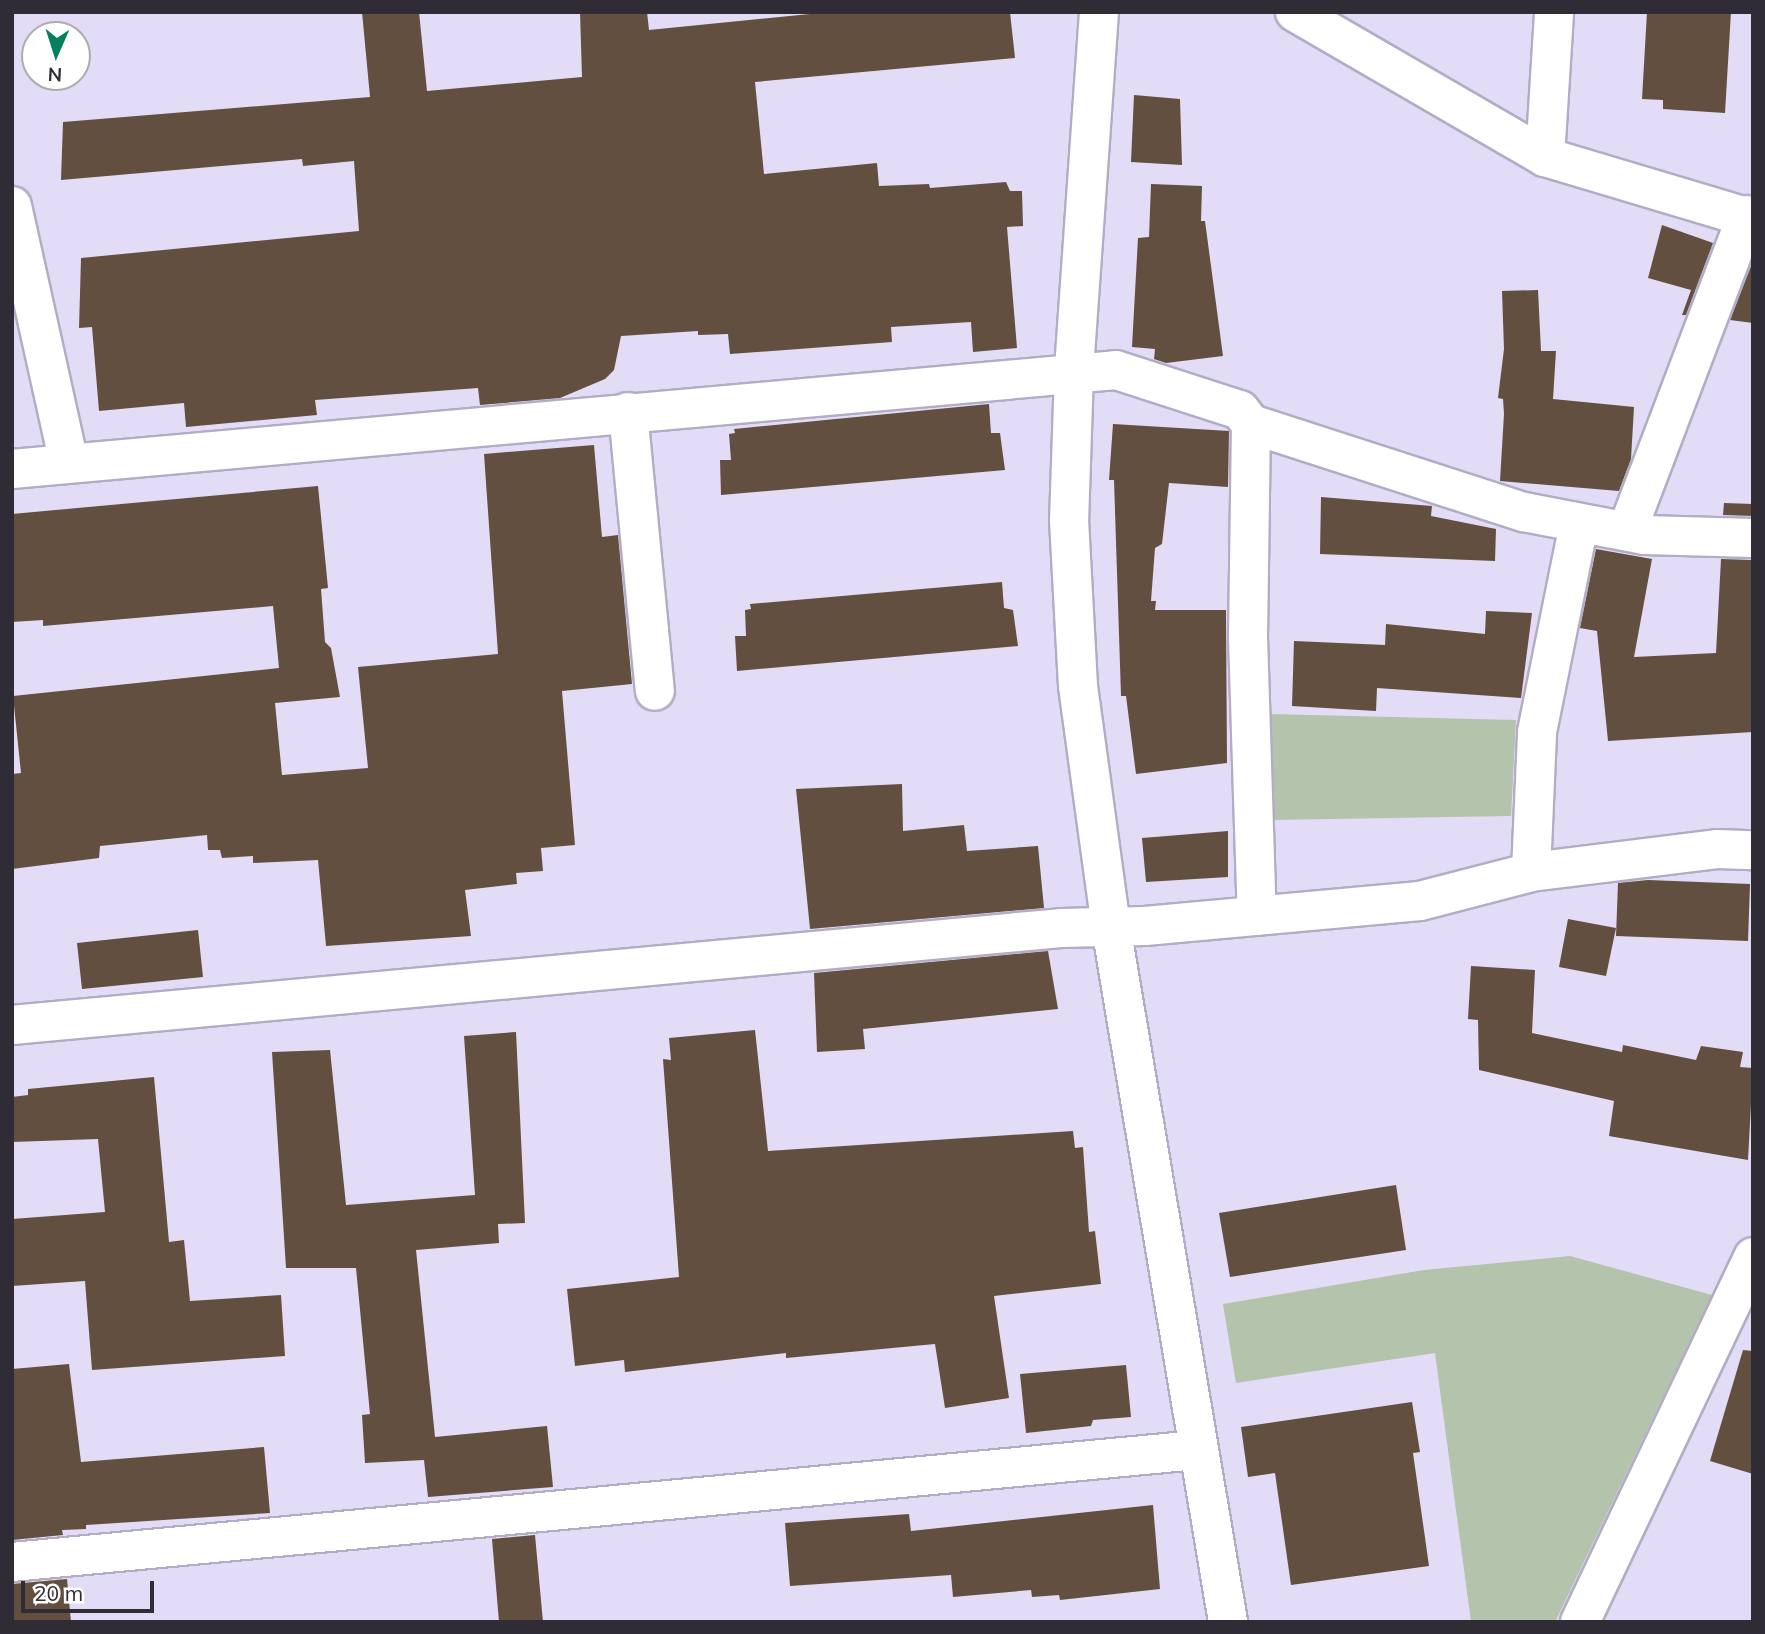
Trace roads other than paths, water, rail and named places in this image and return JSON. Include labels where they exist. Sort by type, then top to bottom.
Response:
[{"type":"street","points":[[1099,12],[1074,372],[1069,520],[1078,686],[1111,927],[1228,1622]]},
{"type":"street","points":[[1295,12],[1545,157],[1750,217],[1627,531]]},
{"type":"street","points":[[1545,157],[1554,12]]},
{"type":"street","points":[[12,206],[69,463]]},
{"type":"street","points":[[12,469],[1074,372],[1125,373],[1240,410],[1251,424],[1524,512],[1627,531],[1753,538]]},
{"type":"street","points":[[628,412],[655,691]]},
{"type":"street","points":[[1251,424],[1248,637],[1256,916]]},
{"type":"street","points":[[1531,872],[1537,732],[1579,524]]},
{"type":"street","points":[[12,1026],[1420,901],[1531,872],[1717,849],[1753,850]]},
{"type":"street","points":[[1580,1622],[1753,1258]]},
{"type":"street","points":[[12,1562],[1197,1450]]}]
